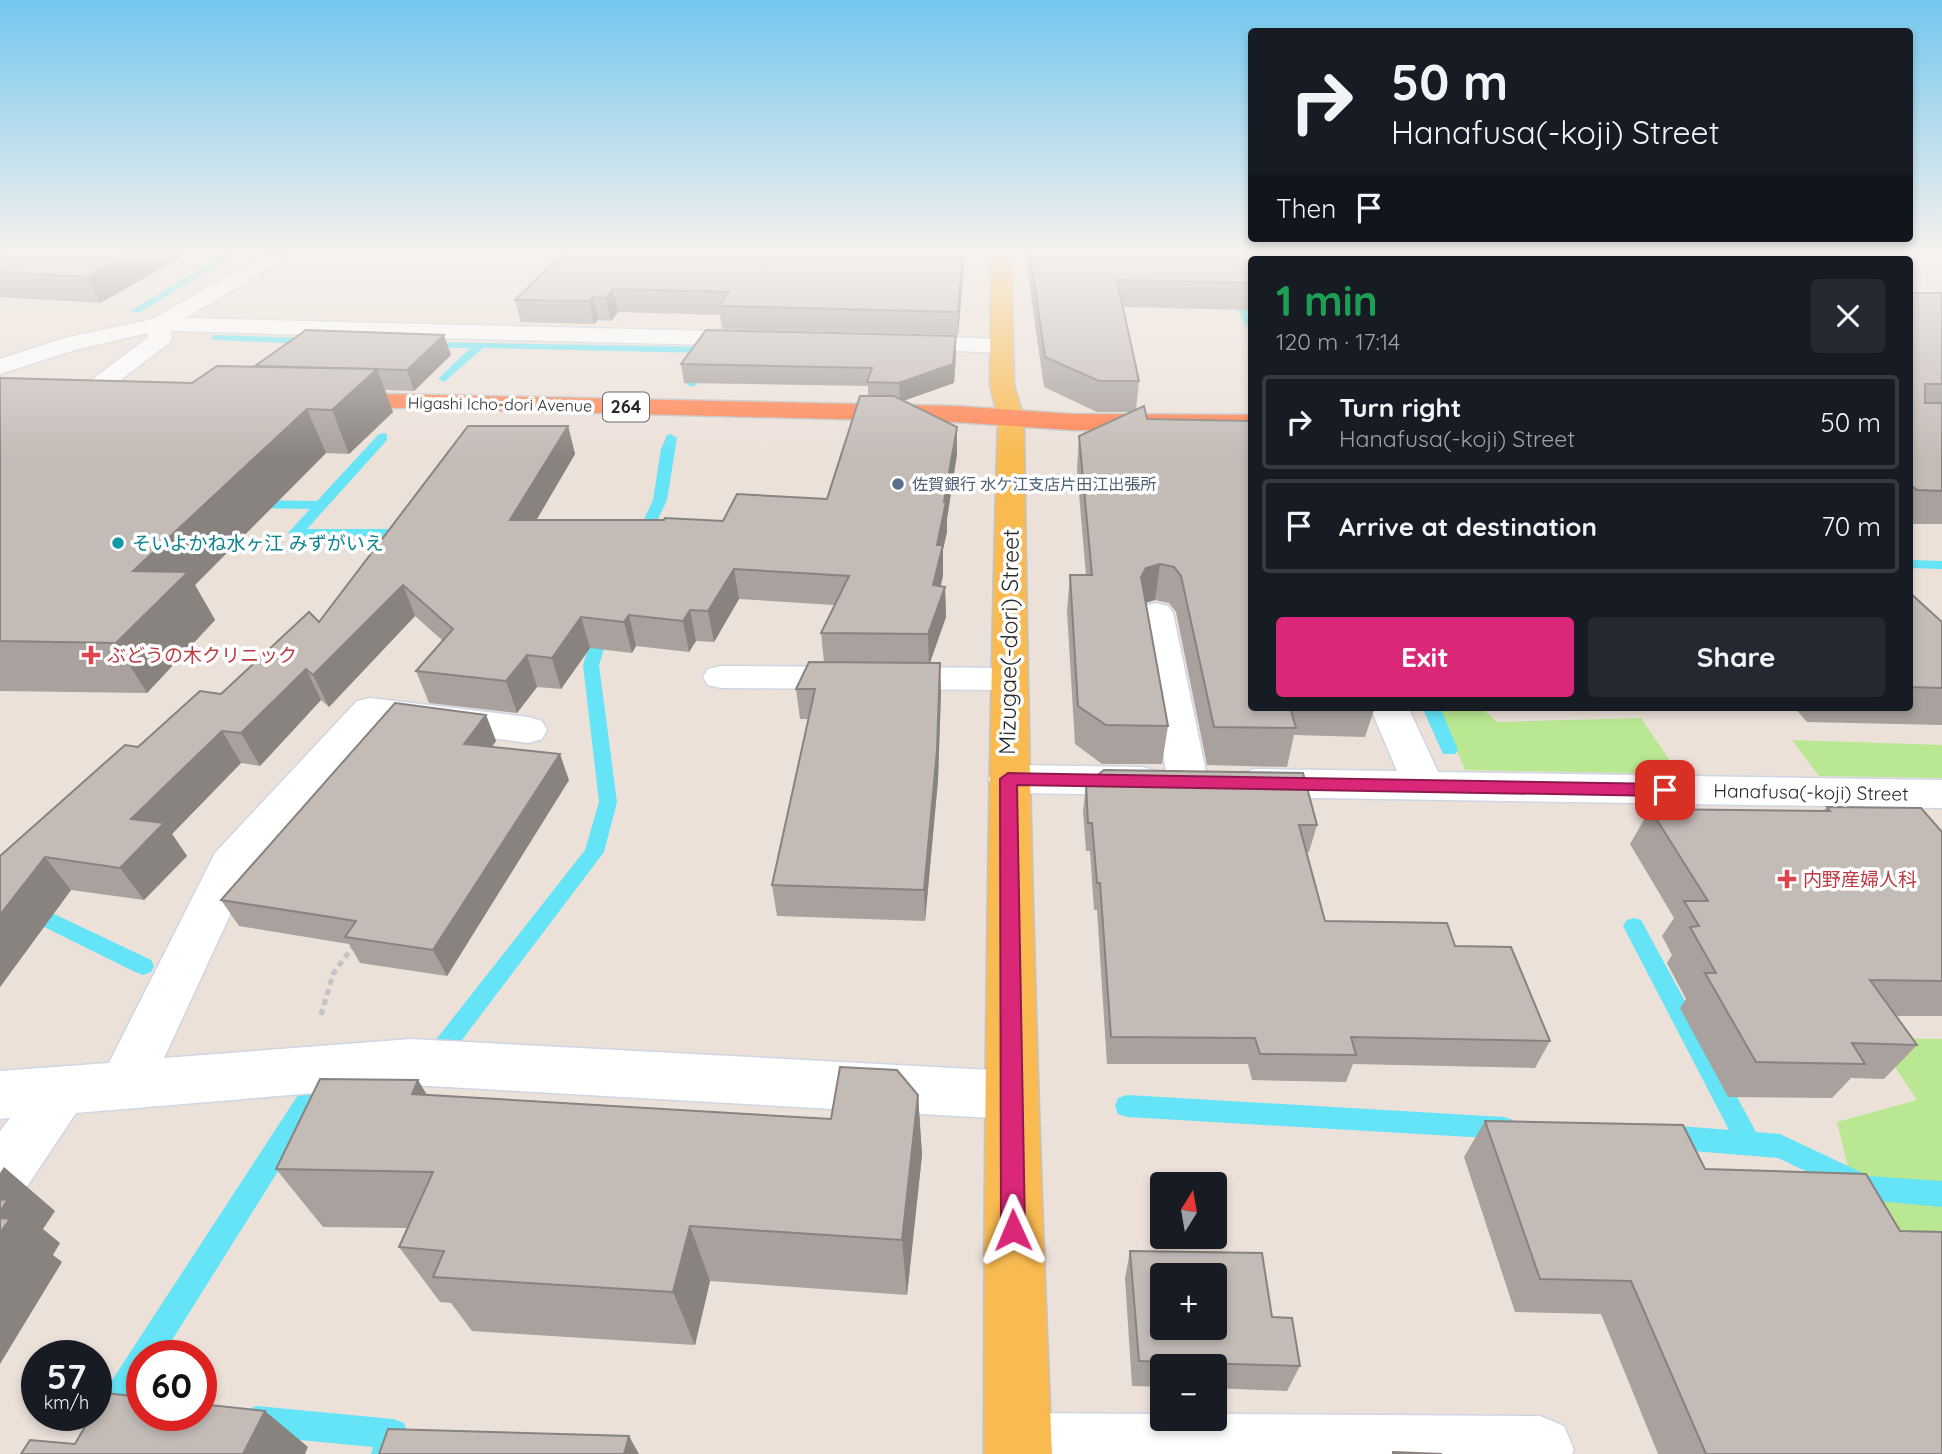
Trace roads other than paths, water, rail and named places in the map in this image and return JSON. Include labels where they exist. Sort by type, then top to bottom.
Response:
[{"type":"highway","points":[[73,395],[125,396]]},
{"type":"highway","name":"Higashi Icho-dori Avenue","points":[[307,400],[955,414],[1072,422],[1248,422]]},
{"type":"main road","name":"Mizugae(-dori) Street","points":[[1000,322],[1002,385],[1011,419],[1008,779],[1010,1095],[1018,1450]]},
{"type":"street","points":[[159,324],[163,322]]},
{"type":"street","points":[[73,395],[160,339],[159,324]]},
{"type":"street","points":[[0,367],[72,343],[159,324],[778,340]]},
{"type":"street","points":[[887,343],[1000,345]]},
{"type":"street","points":[[1156,613],[1188,782]]},
{"type":"street","points":[[721,677],[1009,679]]},
{"type":"street","points":[[125,1084],[231,865],[370,710],[528,730]]},
{"type":"street","points":[[1391,711],[1424,786]]},
{"type":"street","name":"Hanafusa(-koji) Street","points":[[1008,779],[1942,794]]},
{"type":"street","points":[[0,1095],[304,1070],[436,1063],[1010,1095]]},
{"type":"street","points":[[0,1178],[61,1090]]},
{"type":"street","points":[[1018,1450],[1540,1450]]},
{"type":"waterway","points":[[216,338],[314,341]]},
{"type":"waterway","points":[[426,344],[480,345]]},
{"type":"waterway","points":[[444,379],[480,345]]},
{"type":"waterway","points":[[480,345],[710,350],[692,384]]},
{"type":"waterway","points":[[379,563],[383,532],[295,533],[383,437]]},
{"type":"waterway","points":[[641,541],[660,500],[671,438]]},
{"type":"waterway","points":[[252,504],[319,505]]},
{"type":"waterway","points":[[1913,564],[1942,565]]},
{"type":"waterway","points":[[435,1058],[594,852],[608,802],[591,665],[603,627]]},
{"type":"waterway","points":[[1433,711],[1449,750]]},
{"type":"waterway","points":[[29,910],[143,966]]},
{"type":"waterway","points":[[1634,926],[1749,1143]]},
{"type":"waterway","points":[[156,1340],[307,1103],[332,1103]]},
{"type":"waterway","points":[[1127,1106],[1504,1128]]},
{"type":"waterway","points":[[1668,1137],[1749,1143]]},
{"type":"waterway","points":[[1749,1143],[1780,1146],[1867,1188],[1942,1194]]},
{"type":"waterway","points":[[126,1387],[112,1408],[126,1409]]},
{"type":"waterway","points":[[257,1421],[393,1434],[386,1454]]},
{"type":"place","name":"佐賀銀行 水ケ江支店片田江出張所","points":[[898,484]]},
{"type":"place","name":"そいよかね水ヶ江 みずがいえ","points":[[118,543]]},
{"type":"place","name":"ぶどうの木クリニック","points":[[91,655]]},
{"type":"place","name":"内野産婦人科","points":[[1787,879]]}]
